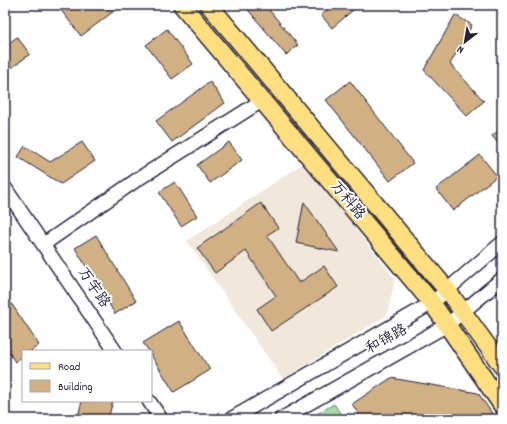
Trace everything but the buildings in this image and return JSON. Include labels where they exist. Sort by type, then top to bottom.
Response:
[{"type":"main road","name":"万科路","points":[[182,5],[432,303],[502,405]]},
{"type":"main road","name":"万科路","points":[[209,5],[447,290],[502,366]]},
{"type":"street","points":[[44,244],[138,179],[263,100]]},
{"type":"street","name":"万宇路","points":[[5,189],[44,244],[114,350]]},
{"type":"street","points":[[231,419],[432,303],[502,243]]},
{"type":"street","name":"和锦路","points":[[281,419],[447,325],[502,279]]},
{"type":"street","points":[[150,402],[161,419]]},
{"type":"shaded area","points":[[304,163],[395,279],[387,315],[283,379],[187,241]]},
{"type":"green space","points":[[334,404],[344,419],[308,419]]}]
